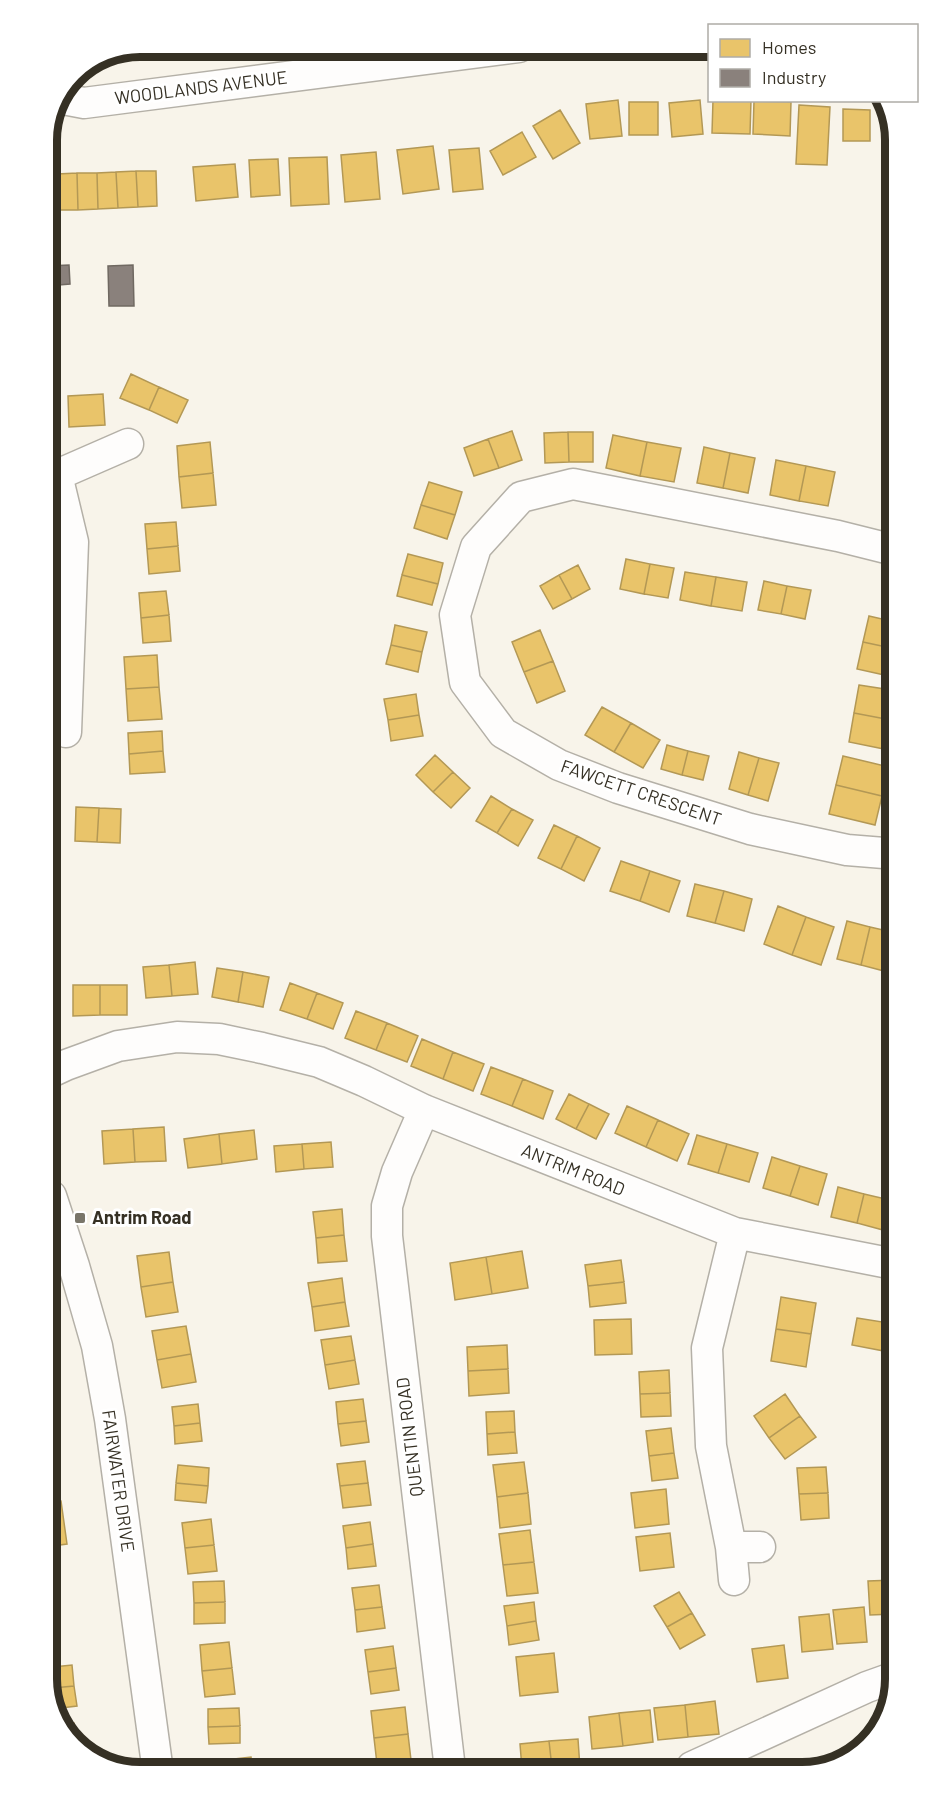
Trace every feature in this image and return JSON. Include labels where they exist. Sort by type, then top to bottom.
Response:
[{"type":"street","name":"WOODLANDS AVENUE","points":[[68,100],[84,103],[416,57]]},
{"type":"street","points":[[57,474],[128,444]]},
{"type":"street","name":"FAWCETT CRESCENT","points":[[885,548],[838,536],[573,484],[521,497],[476,547],[455,615],[465,682],[503,733],[559,765],[618,788],[750,829],[846,850],[885,853]]},
{"type":"street","points":[[57,492],[72,542],[66,732]]},
{"type":"street","name":"ANTRIM ROAD","points":[[57,1069],[118,1046],[177,1037],[219,1038],[319,1062],[424,1110],[735,1233],[885,1262]]},
{"type":"street","name":"QUENTIN ROAD","points":[[424,1110],[390,1194],[387,1206],[387,1236],[449,1762]]},
{"type":"street","name":"FAIRWATER DRIVE","points":[[57,1214],[99,1356],[110,1419],[157,1762]]},
{"type":"street","points":[[734,1580],[731,1547],[711,1446],[707,1348],[735,1233]]},
{"type":"street","points":[[731,1547],[760,1547]]},
{"type":"street","points":[[703,1762],[885,1681]]},
{"type":"building: Homes","points":[[618,100],[622,136],[590,139],[586,104]]},
{"type":"building: Homes","points":[[700,100],[703,134],[672,137],[669,103]]},
{"type":"building: Homes","points":[[629,102],[658,102],[658,135],[629,135]]},
{"type":"building: Homes","points":[[713,102],[751,102],[750,134],[712,133]]},
{"type":"building: Homes","points":[[754,102],[791,102],[790,136],[753,134]]},
{"type":"building: Homes","points":[[799,105],[830,107],[827,165],[796,164]]},
{"type":"building: Homes","points":[[843,109],[870,110],[870,141],[843,141]]},
{"type":"building: Homes","points":[[560,110],[580,143],[553,159],[533,126]]},
{"type":"building: Homes","points":[[522,132],[536,157],[503,175],[490,151]]},
{"type":"building: Homes","points":[[433,146],[439,189],[403,194],[397,150]]},
{"type":"building: Homes","points":[[479,148],[483,189],[453,192],[449,150]]},
{"type":"building: Homes","points":[[376,152],[380,199],[345,202],[341,155]]},
{"type":"building: Homes","points":[[327,157],[329,204],[291,206],[289,158]]},
{"type":"building: Homes","points":[[278,159],[280,195],[251,197],[249,160]]},
{"type":"building: Homes","points":[[235,164],[238,197],[196,201],[193,167]]},
{"type":"building: Homes","points":[[136,171],[138,207],[118,208],[116,172]]},
{"type":"building: Homes","points":[[136,171],[156,171],[157,206],[138,207]]},
{"type":"building: Homes","points":[[116,172],[118,208],[98,209],[97,173]]},
{"type":"building: Homes","points":[[77,173],[78,210],[58,210],[57,174]]},
{"type":"building: Homes","points":[[77,173],[97,173],[98,209],[78,210]]},
{"type":"building: Homes","points":[[131,374],[159,387],[149,410],[120,398]]},
{"type":"building: Homes","points":[[159,387],[188,400],[177,423],[149,410]]},
{"type":"building: Homes","points":[[103,394],[105,425],[69,427],[68,396]]},
{"type":"building: Homes","points":[[512,431],[522,460],[499,468],[488,439]]},
{"type":"building: Homes","points":[[568,432],[593,432],[593,462],[569,462]]},
{"type":"building: Homes","points":[[568,432],[569,462],[545,463],[544,433]]},
{"type":"building: Homes","points":[[613,435],[647,442],[640,476],[606,468]]},
{"type":"building: Homes","points":[[488,439],[499,468],[474,476],[464,448]]},
{"type":"building: Homes","points":[[210,442],[213,473],[179,477],[177,446]]},
{"type":"building: Homes","points":[[647,442],[681,448],[674,482],[640,476]]},
{"type":"building: Homes","points":[[704,447],[730,453],[723,488],[697,483]]},
{"type":"building: Homes","points":[[730,453],[755,458],[748,493],[723,488]]},
{"type":"building: Homes","points":[[776,460],[806,466],[799,501],[770,495]]},
{"type":"building: Homes","points":[[806,466],[835,472],[828,506],[799,501]]},
{"type":"building: Homes","points":[[213,473],[216,505],[182,508],[179,477]]},
{"type":"building: Homes","points":[[429,482],[462,492],[455,515],[421,505]]},
{"type":"building: Homes","points":[[421,505],[455,515],[447,539],[414,528]]},
{"type":"building: Homes","points":[[176,522],[178,546],[147,549],[145,524]]},
{"type":"building: Homes","points":[[178,546],[180,571],[149,574],[147,549]]},
{"type":"building: Homes","points":[[408,554],[443,563],[438,584],[402,575]]},
{"type":"building: Homes","points":[[626,559],[650,564],[644,594],[620,589]]},
{"type":"building: Homes","points":[[650,564],[674,568],[668,598],[644,594]]},
{"type":"building: Homes","points":[[578,565],[590,589],[572,599],[559,575]]},
{"type":"building: Homes","points":[[685,572],[716,577],[711,606],[680,600]]},
{"type":"building: Homes","points":[[402,575],[438,584],[432,605],[397,596]]},
{"type":"building: Homes","points":[[559,575],[572,599],[553,609],[540,586]]},
{"type":"building: Homes","points":[[716,577],[747,582],[742,611],[711,606]]},
{"type":"building: Homes","points":[[764,581],[787,586],[781,614],[758,610]]},
{"type":"building: Homes","points":[[787,586],[811,590],[805,619],[781,614]]},
{"type":"building: Homes","points":[[166,591],[169,615],[141,618],[139,593]]},
{"type":"building: Homes","points":[[169,615],[171,641],[143,643],[141,618]]},
{"type":"building: Homes","points":[[869,616],[885,620],[885,647],[863,642]]},
{"type":"building: Homes","points":[[395,625],[427,632],[422,652],[391,645]]},
{"type":"building: Homes","points":[[540,630],[553,661],[524,672],[512,642]]},
{"type":"building: Homes","points":[[863,642],[885,647],[885,675],[857,669]]},
{"type":"building: Homes","points":[[391,645],[422,652],[418,672],[386,664]]},
{"type":"building: Homes","points":[[157,655],[159,687],[126,689],[124,657]]},
{"type":"building: Homes","points":[[553,661],[565,691],[537,703],[524,672]]},
{"type":"building: Homes","points":[[859,685],[885,689],[885,719],[854,713]]},
{"type":"building: Homes","points":[[159,687],[162,719],[128,721],[126,689]]},
{"type":"building: Homes","points":[[416,694],[419,715],[388,720],[384,699]]},
{"type":"building: Homes","points":[[602,707],[631,723],[614,752],[585,735]]},
{"type":"building: Homes","points":[[854,713],[885,719],[885,749],[849,742]]},
{"type":"building: Homes","points":[[419,715],[423,736],[391,741],[388,720]]},
{"type":"building: Homes","points":[[631,723],[660,740],[643,768],[614,752]]},
{"type":"building: Homes","points":[[162,731],[163,751],[129,754],[128,733]]},
{"type":"building: Homes","points":[[667,745],[688,751],[682,775],[661,769]]},
{"type":"building: Homes","points":[[163,751],[165,772],[130,774],[129,754]]},
{"type":"building: Homes","points":[[688,751],[709,756],[703,780],[682,775]]},
{"type":"building: Homes","points":[[739,752],[759,758],[748,795],[729,789]]},
{"type":"building: Homes","points":[[435,755],[453,772],[433,792],[416,775]]},
{"type":"building: Homes","points":[[843,756],[885,766],[882,796],[836,785]]},
{"type":"building: Homes","points":[[759,758],[779,763],[768,801],[748,795]]},
{"type":"building: Homes","points":[[453,772],[470,788],[451,808],[433,792]]},
{"type":"building: Homes","points":[[836,785],[882,796],[875,825],[829,814]]},
{"type":"building: Homes","points":[[491,796],[512,809],[497,833],[476,821]]},
{"type":"building: Homes","points":[[76,807],[99,808],[97,842],[75,841]]},
{"type":"building: Homes","points":[[99,808],[121,809],[120,843],[97,842]]},
{"type":"building: Homes","points":[[512,809],[533,820],[518,846],[497,833]]},
{"type":"building: Homes","points":[[554,825],[577,836],[561,869],[538,858]]},
{"type":"building: Homes","points":[[577,836],[600,848],[584,881],[561,869]]},
{"type":"building: Homes","points":[[621,861],[650,871],[640,901],[610,891]]},
{"type":"building: Homes","points":[[650,871],[680,881],[669,912],[640,901]]},
{"type":"building: Homes","points":[[695,884],[724,891],[715,923],[687,916]]},
{"type":"building: Homes","points":[[724,891],[752,899],[744,931],[715,923]]},
{"type":"building: Homes","points":[[778,906],[806,917],[792,955],[764,944]]},
{"type":"building: Homes","points":[[806,917],[834,927],[821,965],[792,955]]},
{"type":"building: Homes","points":[[847,921],[870,927],[861,965],[837,959]]},
{"type":"building: Homes","points":[[870,927],[885,930],[884,971],[861,965]]},
{"type":"building: Homes","points":[[195,962],[198,994],[172,996],[169,965]]},
{"type":"building: Homes","points":[[169,965],[172,996],[146,998],[143,967]]},
{"type":"building: Homes","points":[[217,968],[243,972],[238,1002],[212,997]]},
{"type":"building: Homes","points":[[243,972],[269,977],[263,1007],[238,1002]]},
{"type":"building: Homes","points":[[290,983],[317,993],[307,1019],[280,1010]]},
{"type":"building: Homes","points":[[73,985],[100,985],[100,1015],[73,1016]]},
{"type":"building: Homes","points":[[100,985],[127,985],[127,1015],[100,1015]]},
{"type":"building: Homes","points":[[317,993],[343,1003],[333,1029],[307,1019]]},
{"type":"building: Homes","points":[[356,1011],[387,1023],[376,1050],[345,1038]]},
{"type":"building: Homes","points":[[387,1023],[418,1036],[407,1062],[376,1050]]},
{"type":"building: Homes","points":[[422,1039],[453,1052],[443,1079],[411,1066]]},
{"type":"building: Homes","points":[[453,1052],[484,1064],[473,1091],[443,1079]]},
{"type":"building: Homes","points":[[491,1067],[523,1079],[512,1106],[481,1094]]},
{"type":"building: Homes","points":[[523,1079],[553,1091],[543,1119],[512,1106]]},
{"type":"building: Homes","points":[[569,1094],[589,1104],[576,1129],[556,1119]]},
{"type":"building: Homes","points":[[589,1104],[609,1114],[596,1139],[576,1129]]},
{"type":"building: Homes","points":[[627,1106],[658,1120],[646,1147],[615,1133]]},
{"type":"building: Homes","points":[[658,1120],[689,1134],[677,1161],[646,1147]]},
{"type":"building: Homes","points":[[164,1127],[166,1161],[135,1162],[133,1129]]},
{"type":"building: Homes","points":[[133,1129],[135,1162],[104,1164],[102,1131]]},
{"type":"building: Homes","points":[[254,1130],[257,1159],[222,1164],[219,1134]]},
{"type":"building: Homes","points":[[219,1134],[222,1164],[188,1168],[184,1139]]},
{"type":"building: Homes","points":[[697,1135],[727,1144],[718,1173],[688,1164]]},
{"type":"building: Homes","points":[[331,1142],[333,1167],[304,1169],[302,1144]]},
{"type":"building: Homes","points":[[302,1144],[304,1169],[276,1172],[274,1146]]},
{"type":"building: Homes","points":[[727,1144],[758,1153],[749,1182],[718,1173]]},
{"type":"building: Homes","points":[[772,1157],[800,1166],[790,1196],[763,1188]]},
{"type":"building: Homes","points":[[800,1166],[827,1174],[818,1205],[790,1196]]},
{"type":"building: Homes","points":[[838,1187],[864,1194],[857,1223],[831,1217]]},
{"type":"building: Homes","points":[[864,1194],[885,1199],[883,1230],[857,1223]]},
{"type":"building: Homes","points":[[342,1209],[344,1235],[316,1238],[313,1212]]},
{"type":"building: Homes","points":[[344,1235],[347,1261],[318,1263],[316,1238]]},
{"type":"building: Homes","points":[[522,1251],[528,1288],[492,1294],[486,1257]]},
{"type":"building: Homes","points":[[169,1252],[173,1282],[141,1287],[137,1256]]},
{"type":"building: Homes","points":[[486,1257],[492,1294],[455,1300],[450,1263]]},
{"type":"building: Homes","points":[[621,1260],[624,1282],[588,1286],[585,1265]]},
{"type":"building: Homes","points":[[342,1278],[345,1302],[312,1307],[308,1283]]},
{"type":"building: Homes","points":[[173,1282],[178,1312],[146,1317],[141,1287]]},
{"type":"building: Homes","points":[[624,1282],[626,1303],[590,1307],[588,1286]]},
{"type":"building: Homes","points":[[781,1297],[816,1303],[811,1334],[776,1329]]},
{"type":"building: Homes","points":[[345,1302],[349,1326],[315,1331],[312,1307]]},
{"type":"building: Homes","points":[[857,1318],[885,1322],[884,1351],[852,1345]]},
{"type":"building: Homes","points":[[631,1319],[632,1354],[595,1355],[594,1320]]},
{"type":"building: Homes","points":[[186,1326],[191,1354],[157,1360],[152,1331]]},
{"type":"building: Homes","points":[[776,1329],[811,1334],[806,1367],[771,1361]]},
{"type":"building: Homes","points":[[351,1336],[355,1360],[325,1365],[321,1340]]},
{"type":"building: Homes","points":[[507,1345],[508,1369],[468,1371],[467,1347]]},
{"type":"building: Homes","points":[[191,1354],[196,1382],[162,1388],[157,1360]]},
{"type":"building: Homes","points":[[355,1360],[359,1384],[329,1389],[325,1365]]},
{"type":"building: Homes","points":[[508,1369],[509,1393],[469,1396],[468,1371]]},
{"type":"building: Homes","points":[[669,1370],[670,1393],[640,1394],[639,1372]]},
{"type":"building: Homes","points":[[670,1393],[671,1416],[641,1417],[640,1394]]},
{"type":"building: Homes","points":[[785,1394],[800,1416],[769,1438],[754,1416]]},
{"type":"building: Homes","points":[[363,1399],[366,1421],[338,1424],[336,1402]]},
{"type":"building: Homes","points":[[198,1404],[200,1423],[174,1426],[172,1407]]},
{"type":"building: Homes","points":[[514,1411],[515,1432],[487,1434],[486,1412]]},
{"type":"building: Homes","points":[[800,1416],[816,1437],[785,1459],[769,1438]]},
{"type":"building: Homes","points":[[366,1421],[369,1442],[341,1446],[338,1424]]},
{"type":"building: Homes","points":[[200,1423],[202,1441],[175,1444],[174,1426]]},
{"type":"building: Homes","points":[[671,1428],[674,1453],[649,1456],[646,1431]]},
{"type":"building: Homes","points":[[515,1432],[517,1453],[488,1455],[487,1434]]},
{"type":"building: Homes","points":[[674,1453],[678,1478],[652,1481],[649,1456]]},
{"type":"building: Homes","points":[[365,1461],[368,1483],[340,1486],[337,1464]]},
{"type":"building: Homes","points":[[524,1462],[528,1493],[497,1497],[493,1465]]},
{"type":"building: Homes","points":[[178,1465],[209,1468],[208,1486],[176,1483]]},
{"type":"building: Homes","points":[[826,1467],[828,1493],[799,1494],[797,1468]]},
{"type":"building: Homes","points":[[176,1483],[208,1486],[206,1503],[175,1500]]},
{"type":"building: Homes","points":[[368,1483],[371,1505],[343,1508],[340,1486]]},
{"type":"building: Homes","points":[[666,1489],[669,1524],[635,1528],[631,1493]]},
{"type":"building: Homes","points":[[528,1493],[531,1524],[500,1528],[497,1497]]},
{"type":"building: Homes","points":[[828,1493],[829,1518],[801,1520],[799,1494]]},
{"type":"building: Homes","points":[[61,1501],[67,1544],[57,1545],[57,1502]]},
{"type":"building: Homes","points":[[211,1519],[214,1545],[185,1548],[182,1523]]},
{"type":"building: Homes","points":[[370,1522],[373,1544],[346,1548],[343,1526]]},
{"type":"building: Homes","points":[[530,1530],[534,1562],[503,1565],[499,1534]]},
{"type":"building: Homes","points":[[670,1533],[674,1567],[640,1571],[636,1537]]},
{"type":"building: Homes","points":[[373,1544],[376,1566],[348,1569],[346,1548]]},
{"type":"building: Homes","points":[[214,1545],[217,1571],[188,1574],[185,1548]]},
{"type":"building: Homes","points":[[534,1562],[538,1593],[507,1596],[503,1565]]},
{"type":"building: Homes","points":[[885,1580],[885,1614],[870,1615],[868,1581]]},
{"type":"building: Homes","points":[[224,1581],[225,1602],[194,1603],[193,1582]]},
{"type":"building: Homes","points":[[379,1585],[382,1607],[355,1610],[352,1588]]},
{"type":"building: Homes","points":[[679,1592],[692,1613],[667,1627],[654,1606]]},
{"type":"building: Homes","points":[[225,1602],[225,1623],[194,1624],[194,1603]]},
{"type":"building: Homes","points":[[534,1602],[536,1621],[507,1626],[504,1606]]},
{"type":"building: Homes","points":[[382,1607],[385,1628],[357,1632],[355,1610]]},
{"type":"building: Homes","points":[[864,1607],[867,1642],[837,1644],[833,1610]]},
{"type":"building: Homes","points":[[692,1613],[705,1635],[680,1649],[667,1627]]},
{"type":"building: Homes","points":[[829,1614],[833,1649],[802,1652],[799,1617]]},
{"type":"building: Homes","points":[[536,1621],[539,1640],[509,1645],[507,1626]]},
{"type":"building: Homes","points":[[229,1642],[232,1668],[202,1671],[200,1645]]},
{"type":"building: Homes","points":[[784,1645],[788,1678],[757,1682],[752,1649]]},
{"type":"building: Homes","points":[[393,1646],[396,1668],[368,1672],[365,1650]]},
{"type":"building: Homes","points":[[554,1653],[558,1692],[520,1696],[516,1657]]},
{"type":"building: Homes","points":[[72,1665],[74,1686],[58,1688],[57,1667]]},
{"type":"building: Homes","points":[[232,1668],[235,1694],[205,1697],[202,1671]]},
{"type":"building: Homes","points":[[396,1668],[399,1690],[371,1694],[368,1672]]},
{"type":"building: Homes","points":[[74,1686],[77,1706],[62,1708],[58,1688]]},
{"type":"building: Homes","points":[[715,1701],[719,1734],[688,1737],[685,1705]]},
{"type":"building: Homes","points":[[685,1705],[688,1737],[658,1740],[654,1708]]},
{"type":"building: Homes","points":[[405,1707],[408,1734],[374,1738],[371,1711]]},
{"type":"building: Homes","points":[[239,1708],[240,1726],[208,1727],[208,1709]]},
{"type":"building: Homes","points":[[650,1710],[653,1742],[623,1746],[619,1713]]},
{"type":"building: Homes","points":[[619,1713],[623,1746],[592,1749],[589,1717]]},
{"type":"building: Homes","points":[[240,1726],[240,1743],[209,1744],[208,1727]]},
{"type":"building: Homes","points":[[408,1734],[411,1760],[377,1762],[374,1738]]},
{"type":"building: Homes","points":[[578,1739],[580,1762],[551,1762],[549,1741]]},
{"type":"building: Homes","points":[[549,1741],[551,1762],[521,1762],[520,1744]]},
{"type":"building: Homes","points":[[251,1757],[252,1762],[217,1762]]},
{"type":"building: Industry","points":[[69,265],[70,284],[57,285],[57,266]]},
{"type":"building: Industry","points":[[133,265],[134,306],[109,306],[108,266]]},
{"type":"place","name":"Antrim Road","points":[[80,1218]]}]
